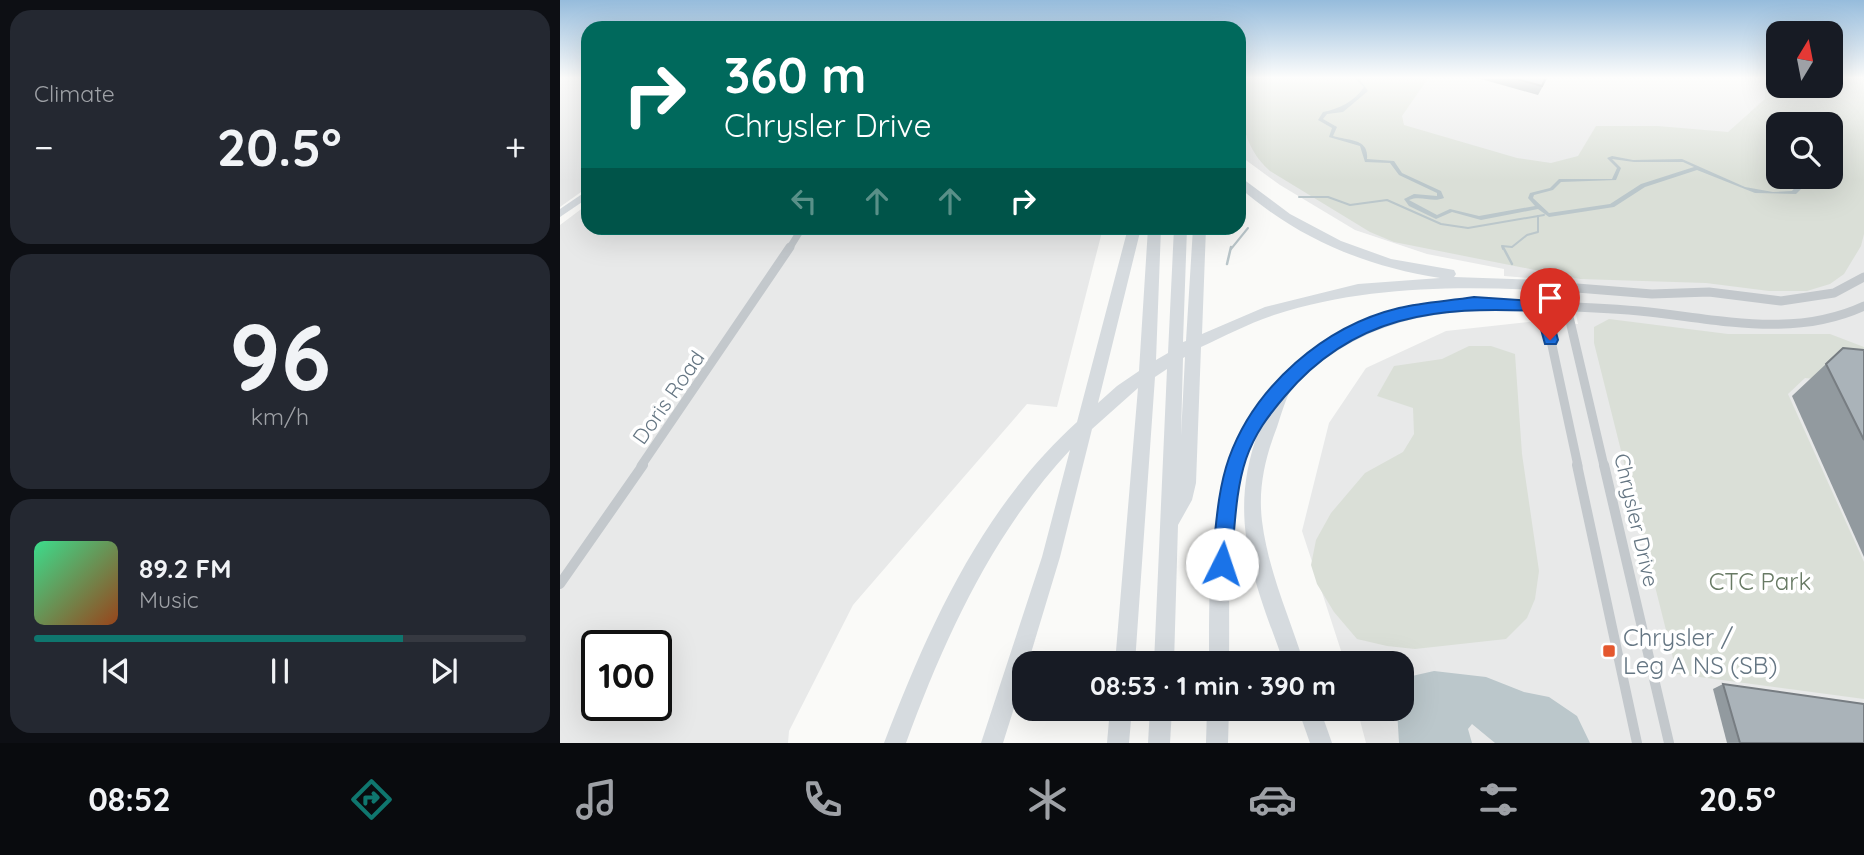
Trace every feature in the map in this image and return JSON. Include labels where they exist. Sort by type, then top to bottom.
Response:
[{"type":"highway","points":[[1246,187],[1291,223],[1362,255],[1421,270],[1539,285]]},
{"type":"highway","points":[[992,743],[1054,545],[1132,235]]},
{"type":"highway","points":[[1126,651],[1150,332],[1154,235]]},
{"type":"highway","points":[[1164,651],[1180,235]]},
{"type":"highway","points":[[1168,526],[1182,500],[1186,483],[1199,235]]},
{"type":"highway","points":[[895,743],[917,678],[943,619],[990,534],[1049,458],[1103,406],[1139,378],[1223,330],[1299,302],[1358,289],[1450,282],[1539,285]]},
{"type":"highway","points":[[1219,651],[1223,537],[1237,460],[1253,422],[1307,361],[1355,330],[1400,313],[1464,303],[1542,306]]},
{"type":"highway","points":[[1287,383],[1261,447],[1253,476],[1252,514],[1259,552],[1290,651]]},
{"type":"highway","points":[[1118,743],[1120,721]]},
{"type":"highway","points":[[1159,743],[1160,721]]},
{"type":"highway","points":[[1217,743],[1218,721]]},
{"type":"highway","points":[[1313,721],[1321,743]]},
{"type":"main road","points":[[560,214],[581,198]]},
{"type":"street","name":"Doris Road","points":[[560,584],[769,282],[798,235]]},
{"type":"street","points":[[1637,743],[1539,285],[1652,295],[1709,292],[1795,300],[1834,293],[1864,277]]},
{"type":"street","name":"Chrysler Drive","points":[[1562,287],[1669,743]]},
{"type":"street","points":[[1542,306],[1664,313],[1725,323],[1776,324],[1823,320],[1864,306]]},
{"type":"shaded area","points":[[560,112],[581,112],[581,192],[560,207]]},
{"type":"shaded area","points":[[1323,112],[1343,112],[1327,114],[1323,119],[1337,127],[1333,136],[1361,144],[1367,152],[1367,159],[1394,161],[1402,173],[1441,191],[1444,198],[1409,200],[1437,215],[1450,209],[1479,216],[1535,206],[1528,198],[1530,193],[1550,188],[1559,179],[1612,179],[1617,168],[1607,158],[1612,156],[1633,160],[1682,159],[1745,187],[1773,192],[1801,189],[1796,194],[1755,193],[1697,170],[1645,187],[1614,207],[1549,217],[1538,209],[1481,220],[1452,212],[1436,219],[1409,206],[1404,199],[1414,194],[1437,196],[1437,193],[1399,175],[1390,163],[1365,162],[1360,146],[1329,137],[1332,128],[1318,120]],"holes":[[[1612,159],[1683,162],[1694,167],[1641,184],[1610,204],[1549,213],[1533,198],[1534,195],[1553,190],[1561,182],[1616,180],[1621,168]]]},
{"type":"shaded area","points":[[1398,112],[1864,112],[1864,743],[1366,743],[1360,721],[1414,721],[1414,651],[1341,651],[1302,531],[1329,423],[1366,368],[1446,331],[1537,321],[1578,324],[1569,281],[1504,276],[1504,269],[1427,254],[1355,230],[1280,185],[1246,160],[1246,136],[1274,145],[1390,123]]},
{"type":"shaded area","points":[[581,209],[581,235],[1101,235],[1057,407],[1027,404],[853,605],[789,731],[788,743],[560,743],[560,225]]},
{"type":"shaded area","points":[[1434,671],[1486,677],[1524,692],[1549,697],[1577,716],[1590,743],[1495,743],[1472,724],[1468,729],[1472,743],[1399,743],[1398,721],[1414,721],[1414,676]]},
{"type":"green space","points":[[1246,112],[1405,112],[1402,116],[1404,125],[1517,158],[1551,163],[1578,156],[1596,126],[1658,126],[1728,132],[1751,112],[1864,112],[1864,234],[1861,246],[1844,274],[1830,284],[1807,291],[1769,291],[1706,283],[1580,279],[1394,242],[1370,232],[1270,171],[1253,151],[1246,134]]},
{"type":"green space","name":"CTC Park","points":[[1609,319],[1728,334],[1830,334],[1864,347],[1864,395],[1843,382],[1805,378],[1788,394],[1864,562],[1864,699],[1677,674],[1594,343],[1594,327]]},
{"type":"green space","points":[[1469,346],[1491,346],[1515,354],[1522,454],[1539,571],[1535,599],[1527,618],[1506,639],[1415,649],[1357,639],[1334,612],[1317,584],[1311,565],[1316,540],[1331,513],[1365,473],[1403,452],[1414,434],[1413,408],[1377,396],[1394,366],[1442,359]]},
{"type":"building","points":[[1843,348],[1864,350],[1864,440],[1826,364]]},
{"type":"building","points":[[1723,684],[1864,704],[1864,743],[1740,743]]},
{"type":"waterway","points":[[1299,197],[1328,197],[1350,205],[1387,200],[1441,224],[1468,228],[1538,216]]},
{"type":"waterway","points":[[1538,216],[1544,215]]},
{"type":"waterway","points":[[1503,249],[1502,246],[1512,247],[1527,235],[1538,232],[1538,216]]},
{"type":"waterway","points":[[1231,249],[1242,235]]},
{"type":"waterway","points":[[1227,264],[1231,247]]},
{"type":"waterway","points":[[1503,247],[1512,264]]},
{"type":"place","name":"Chrysler / Leg A NS (SB)","points":[[1609,651]]},
{"type":"route","points":[[1222,564],[1230,491],[1237,460],[1253,422],[1296,372],[1330,345],[1355,330],[1400,313],[1438,306],[1492,302],[1542,306],[1550,340]]}]
